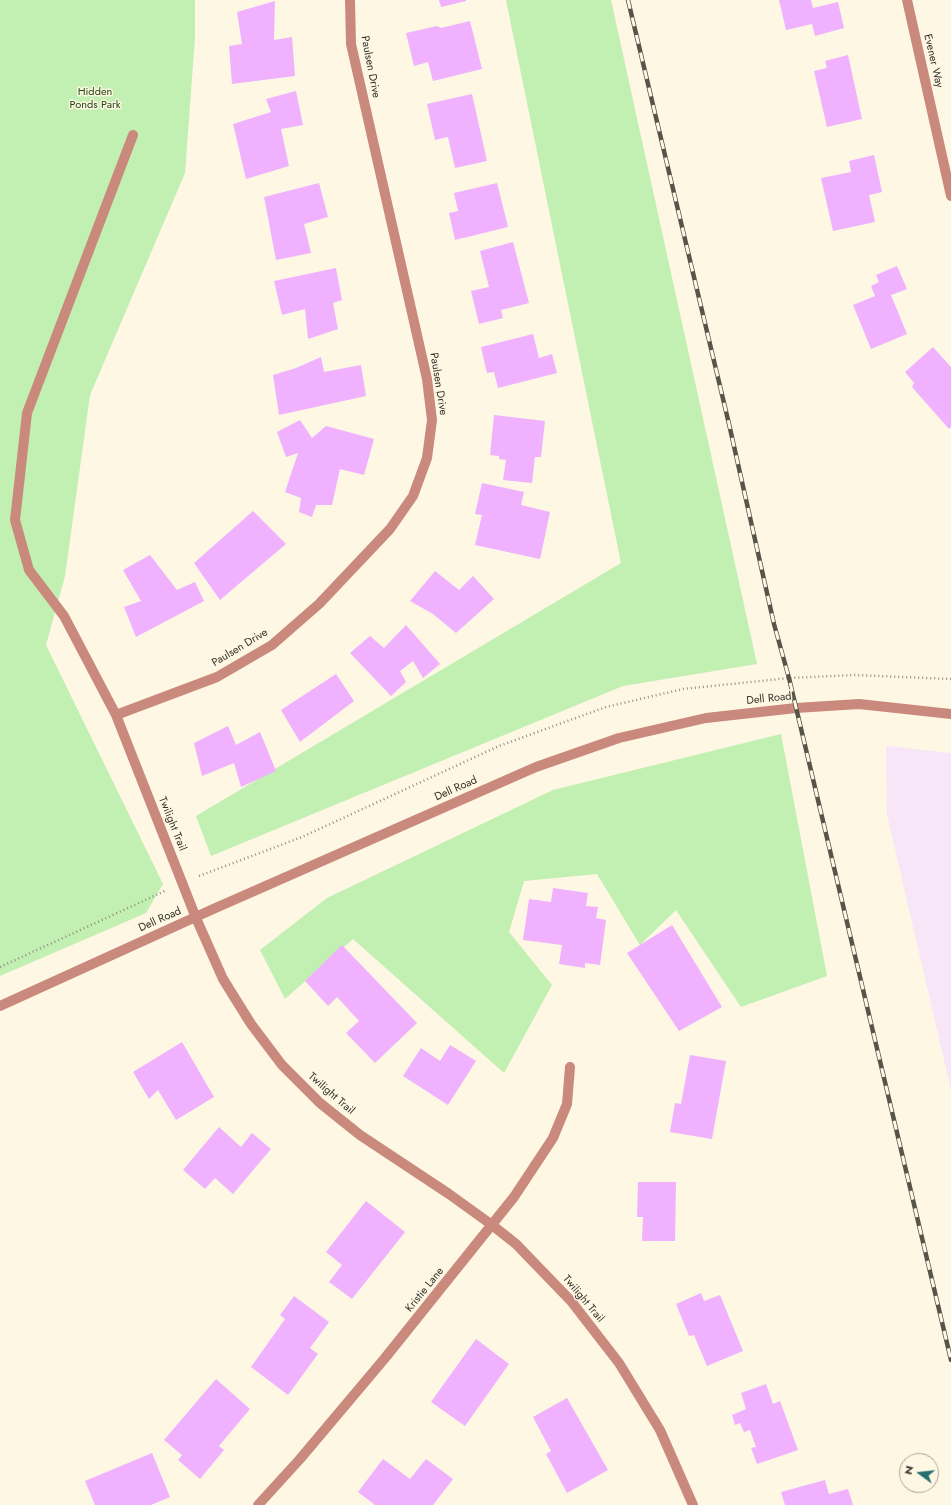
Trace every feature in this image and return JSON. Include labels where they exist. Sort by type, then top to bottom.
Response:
[{"type":"street","name":"Paulsen Drive","points":[[116,715],[217,677],[272,645],[319,604],[390,529],[413,496],[427,458],[432,420],[427,379],[351,44],[350,0]]},
{"type":"street","name":"Evener Way","points":[[907,0],[951,196]]},
{"type":"street","name":"Twilight Trail","points":[[133,134],[27,413],[14,520],[29,570],[64,616],[116,715],[196,918],[223,979],[251,1024],[282,1065],[320,1103],[360,1135],[449,1194],[492,1225],[516,1244],[571,1301],[619,1363],[660,1430],[693,1505]]},
{"type":"street","name":"Dell Road","points":[[0,1006],[536,767],[619,738],[706,718],[796,708],[859,704],[951,714]]},
{"type":"street","name":"Kristie Lane","points":[[258,1505],[300,1459],[385,1358],[514,1197],[553,1138],[567,1104],[570,1067]]},
{"type":"shaded area","points":[[886,746],[951,753],[951,1090],[887,815]]},
{"type":"green space","name":"Hidden Ponds Park","points":[[0,0],[195,0],[195,37],[185,173],[90,395],[65,576],[46,645],[163,884],[146,913],[0,976]]},
{"type":"green space","points":[[506,0],[611,0],[757,664],[623,686],[211,856],[196,816],[621,563]]},
{"type":"green space","points":[[781,734],[827,976],[741,1007],[676,910],[640,945],[597,874],[524,881],[509,932],[552,985],[504,1073],[353,939],[285,999],[260,950],[327,898],[553,790]]},
{"type":"building","points":[[439,0],[466,0],[466,1],[441,7]]},
{"type":"building","points":[[779,0],[811,0],[813,8],[838,2],[844,28],[815,36],[812,24],[786,30]]},
{"type":"building","points":[[275,1],[274,40],[292,37],[295,76],[232,84],[229,46],[242,44],[237,12]]},
{"type":"building","points":[[470,21],[482,69],[433,81],[428,62],[414,66],[406,33],[437,26],[441,28]]},
{"type":"building","points":[[848,55],[862,119],[827,127],[814,71],[827,68],[825,61]]},
{"type":"building","points":[[296,91],[303,125],[281,129],[289,166],[246,179],[233,124],[271,112],[266,99]]},
{"type":"building","points":[[472,94],[487,161],[455,168],[448,137],[435,140],[427,104]]},
{"type":"building","points":[[874,155],[882,192],[869,195],[875,222],[833,231],[821,178],[851,172],[849,161]]},
{"type":"building","points":[[319,183],[328,217],[304,224],[311,253],[276,260],[264,197]]},
{"type":"building","points":[[497,183],[508,227],[455,240],[449,213],[458,211],[454,193]]},
{"type":"building","points":[[513,242],[529,303],[501,310],[503,318],[479,324],[471,291],[489,287],[480,251]]},
{"type":"building","points":[[897,266],[907,289],[891,295],[907,334],[871,349],[853,305],[875,296],[871,286],[879,282],[876,275]]},
{"type":"building","points":[[336,268],[342,300],[333,303],[338,329],[308,339],[305,309],[282,315],[274,281]]},
{"type":"building","points":[[533,334],[539,358],[552,354],[557,373],[498,388],[494,372],[487,373],[481,347]]},
{"type":"building","points":[[933,347],[951,367],[951,427],[949,429],[912,387],[914,383],[905,372]]},
{"type":"building","points":[[321,357],[324,372],[361,365],[366,396],[279,415],[273,375],[296,368]]},
{"type":"building","points":[[494,415],[545,421],[541,457],[535,457],[532,483],[503,480],[506,460],[499,459],[499,456],[490,455]]},
{"type":"building","points":[[300,420],[312,438],[326,426],[374,439],[364,475],[340,469],[332,505],[316,505],[312,517],[299,512],[301,498],[285,492],[298,453],[286,457],[277,432]]},
{"type":"building","points":[[482,483],[524,492],[521,505],[550,512],[540,559],[475,545],[482,515],[475,514]]},
{"type":"building","points":[[253,511],[286,544],[220,600],[194,563]]},
{"type":"building","points":[[150,555],[177,590],[195,582],[204,601],[136,637],[124,607],[141,601],[123,570]]},
{"type":"building","points":[[435,571],[459,590],[473,576],[494,599],[456,633],[433,614],[410,601]]},
{"type":"building","points":[[406,625],[440,664],[423,678],[413,661],[400,671],[406,682],[391,696],[350,653],[370,636],[384,648]]},
{"type":"building","points":[[336,674],[354,701],[300,742],[281,710]]},
{"type":"building","points":[[228,726],[236,745],[260,732],[276,771],[241,787],[234,763],[202,776],[194,743]]},
{"type":"building","points":[[553,888],[588,893],[586,906],[598,907],[596,918],[606,920],[600,965],[585,963],[585,968],[559,964],[562,945],[523,940],[529,899],[551,902]]},
{"type":"building","points":[[672,925],[722,1007],[679,1031],[627,953]]},
{"type":"building","points":[[342,945],[417,1023],[375,1063],[346,1033],[359,1021],[337,997],[328,1006],[305,981]]},
{"type":"building","points":[[182,1042],[214,1097],[176,1120],[158,1090],[149,1099],[133,1072]]},
{"type":"building","points":[[450,1045],[476,1061],[448,1105],[403,1076],[421,1048],[440,1061]]},
{"type":"building","points":[[690,1055],[726,1061],[712,1139],[670,1132],[675,1103],[681,1104]]},
{"type":"building","points":[[219,1127],[241,1147],[252,1133],[271,1149],[233,1194],[215,1178],[205,1189],[183,1170]]},
{"type":"building","points":[[638,1182],[676,1182],[675,1241],[642,1241],[643,1217],[637,1217]]},
{"type":"building","points":[[366,1201],[405,1232],[352,1299],[329,1282],[342,1265],[326,1252]]},
{"type":"building","points":[[701,1293],[704,1301],[720,1295],[743,1351],[707,1366],[694,1335],[689,1336],[676,1304]]},
{"type":"building","points":[[294,1296],[329,1322],[310,1348],[318,1354],[288,1395],[251,1367],[285,1319],[280,1315]]},
{"type":"building","points":[[476,1339],[509,1364],[465,1426],[431,1402]]},
{"type":"building","points":[[216,1379],[250,1409],[219,1446],[224,1450],[200,1479],[178,1460],[182,1455],[164,1440]]},
{"type":"building","points":[[766,1384],[773,1404],[780,1401],[798,1450],[757,1464],[751,1448],[756,1447],[750,1430],[744,1432],[740,1423],[735,1425],[732,1415],[746,1409],[741,1393]]},
{"type":"building","points":[[567,1398],[608,1470],[567,1493],[546,1454],[551,1451],[533,1417]]},
{"type":"building","points":[[152,1453],[170,1497],[151,1505],[95,1505],[85,1481]]},
{"type":"building","points":[[383,1459],[410,1479],[426,1459],[453,1479],[433,1505],[375,1505],[358,1492]]},
{"type":"building","points":[[825,1480],[829,1494],[848,1489],[853,1505],[785,1505],[781,1492]]},
{"type":"railway","points":[[628,0],[729,424],[774,624],[789,678],[951,1360]]}]
